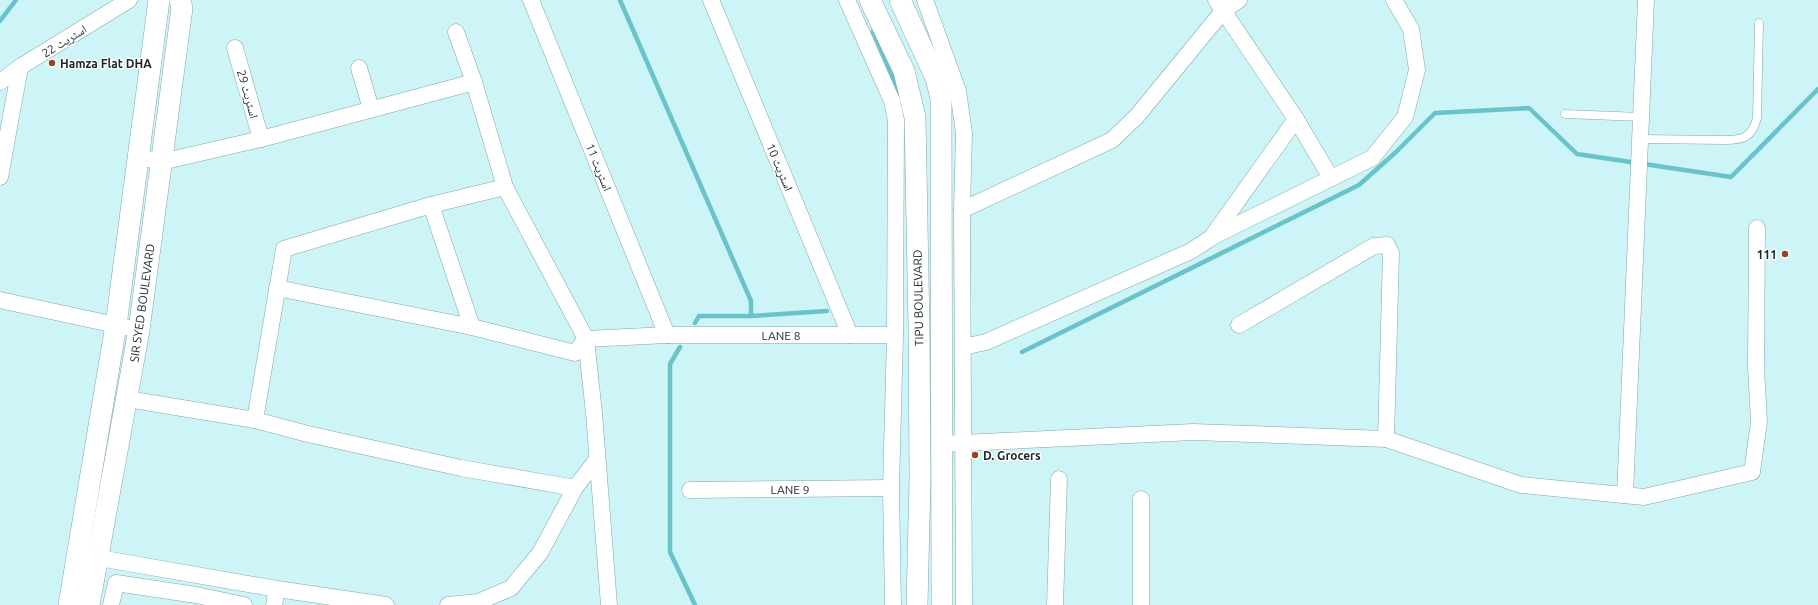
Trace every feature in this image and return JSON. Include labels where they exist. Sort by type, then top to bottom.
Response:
[{"type":"street","name":"اسٹریٹ 22","points":[[0,82],[129,0]]},
{"type":"street","name":"SIR SYED BOULEVARD","points":[[69,605],[116,325],[159,0]]},
{"type":"street","name":"SIR SYED BOULEVARD","points":[[89,605],[99,558],[139,330],[182,8],[180,0]]},
{"type":"street","name":"اسٹریٹ 11","points":[[531,0],[667,335]]},
{"type":"street","name":"اسٹریٹ 10","points":[[711,0],[850,335]]},
{"type":"street","points":[[847,0],[892,101],[896,128],[895,335],[891,488],[893,605]]},
{"type":"street","name":"TIPU BOULEVARD","points":[[870,0],[904,71],[915,117],[920,478],[917,605]]},
{"type":"street","name":"TIPU BOULEVARD","points":[[900,0],[936,78],[941,98],[942,605]]},
{"type":"street","points":[[925,0],[958,91],[964,133],[962,210],[964,605]]},
{"type":"street","points":[[962,210],[1112,140],[1137,116],[1220,5],[1239,0]]},
{"type":"street","points":[[963,347],[986,342],[1191,251],[1211,238],[1372,158],[1405,117],[1417,70],[1411,29],[1394,0]]},
{"type":"street","points":[[1625,495],[1646,0]]},
{"type":"street","points":[[1220,5],[1296,119],[1331,178]]},
{"type":"street","points":[[456,32],[474,82],[506,187],[586,339],[594,413],[609,605]]},
{"type":"street","name":"اسٹریٹ 29","points":[[235,48],[261,139]]},
{"type":"street","points":[[0,176],[20,68]]},
{"type":"street","points":[[359,68],[371,109]]},
{"type":"street","points":[[139,157],[161,162],[261,139],[474,82]]},
{"type":"street","points":[[1211,238],[1296,119]]},
{"type":"street","points":[[896,183],[941,185]]},
{"type":"street","points":[[255,420],[284,249],[431,205],[506,187]]},
{"type":"street","points":[[431,205],[472,327]]},
{"type":"street","points":[[942,444],[1193,432],[1386,439],[1521,485],[1644,497],[1752,472],[1759,422],[1756,367],[1757,228]]},
{"type":"street","points":[[1239,324],[1374,246],[1387,244],[1391,253],[1386,439]]},
{"type":"street","points":[[277,288],[472,327],[575,354],[586,339]]},
{"type":"street","points":[[0,300],[139,330]]},
{"type":"street","name":"LANE 8","points":[[586,339],[667,335],[895,335]]},
{"type":"street","points":[[127,399],[255,420],[308,434],[461,468],[575,488]]},
{"type":"street","points":[[448,605],[478,602],[511,588],[540,553],[575,488],[597,459]]},
{"type":"street","points":[[1055,605],[1060,480]]},
{"type":"street","name":"LANE 9","points":[[690,490],[891,488]]},
{"type":"street","points":[[1141,499],[1141,605]]},
{"type":"street","points":[[99,558],[277,589],[298,598],[386,605]]},
{"type":"street","points":[[111,605],[116,583],[194,600],[244,605]]},
{"type":"street","points":[[274,605],[277,589]]},
{"type":"lane","points":[[1640,145],[1738,140],[1748,136],[1754,128],[1757,118],[1759,23]]},
{"type":"lane","points":[[1565,114],[1641,117]]},
{"type":"waterway","points":[[0,21],[16,0]]},
{"type":"waterway","points":[[620,0],[751,301],[751,316]]},
{"type":"waterway","points":[[873,31],[900,94]]},
{"type":"waterway","points":[[1022,352],[1359,185],[1396,152],[1435,113],[1529,108],[1577,154],[1731,177],[1818,89]]},
{"type":"waterway","points":[[695,323],[699,316],[751,316],[827,311]]},
{"type":"waterway","points":[[680,347],[670,364],[670,552],[695,605]]},
{"type":"place","name":"Hamza Flat DHA","points":[[52,63]]},
{"type":"place","name":"111","points":[[1785,254]]},
{"type":"place","name":"D. Grocers","points":[[975,455]]}]
